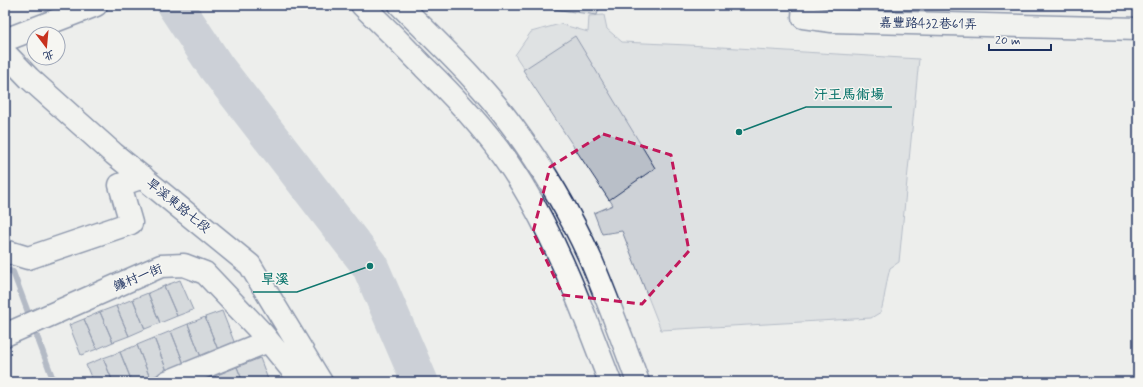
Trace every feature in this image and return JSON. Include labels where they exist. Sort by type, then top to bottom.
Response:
[{"type":"street","points":[[5,40],[96,5]]},
{"type":"street","points":[[362,5],[449,91],[482,130],[521,183],[550,235],[568,275],[610,382]]},
{"type":"street","points":[[400,5],[482,89],[513,126],[540,167],[563,204],[591,260],[638,382]]},
{"type":"street","name":"嘉豐路432巷61弄","points":[[804,5],[803,17],[832,22],[1138,29]]},
{"type":"street","name":"旱溪東路七段","points":[[5,53],[29,78],[114,154],[250,265],[321,382]]},
{"type":"street","points":[[5,251],[28,258],[131,223],[120,185],[143,178]]},
{"type":"street","name":"鐮村一街","points":[[5,335],[161,266],[184,265],[205,273],[262,333],[302,382]]},
{"type":"street","points":[[167,382],[268,341]]},
{"type":"highlighted area","points":[[603,134],[671,155],[689,251],[642,304],[563,295],[533,232],[550,167]]},
{"type":"shaded area","points":[[604,15],[607,29],[622,42],[919,59],[899,262],[890,268],[881,312],[871,318],[661,330],[622,231],[602,234],[594,213],[613,205],[515,55],[531,32],[560,24],[588,32],[589,16]]},
{"type":"building","points":[[524,5],[600,5],[597,15]]},
{"type":"building","points":[[831,5],[864,5],[864,9]]},
{"type":"building","points":[[575,36],[655,168],[609,200],[523,70]]},
{"type":"building","points":[[180,280],[193,310],[177,316],[164,286]]},
{"type":"building","points":[[164,286],[177,316],[160,323],[148,293]]},
{"type":"building","points":[[148,293],[160,323],[145,329],[133,299]]},
{"type":"building","points":[[133,299],[145,329],[129,336],[116,306]]},
{"type":"building","points":[[116,306],[129,336],[113,342],[100,312]]},
{"type":"building","points":[[222,311],[235,344],[218,350],[205,317]]},
{"type":"building","points":[[100,312],[113,342],[97,349],[84,319]]},
{"type":"building","points":[[205,317],[218,350],[201,357],[188,324]]},
{"type":"building","points":[[84,319],[97,349],[81,355],[69,325]]},
{"type":"building","points":[[188,324],[201,357],[184,364],[171,331]]},
{"type":"building","points":[[171,331],[184,364],[167,371],[154,338]]},
{"type":"building","points":[[154,338],[167,371],[150,378],[137,345]]},
{"type":"building","points":[[137,345],[150,378],[140,382],[132,382],[120,352]]},
{"type":"building","points":[[120,352],[132,382],[113,382],[103,358]]},
{"type":"building","points":[[103,358],[113,382],[93,382],[86,365]]},
{"type":"building","points":[[260,358],[269,382],[243,382],[237,367]]},
{"type":"building","points":[[237,367],[243,382],[218,382],[215,376]]},
{"type":"building","points":[[215,376],[218,382],[201,382]]},
{"type":"waterway","points":[[175,5],[216,67],[370,266],[420,382]]},
{"type":"waterway","points":[[5,270],[13,272],[54,382]]},
{"type":"place","name":"汗王馬術場","points":[[739,132]]},
{"type":"place","name":"旱溪","points":[[370,266]]}]
